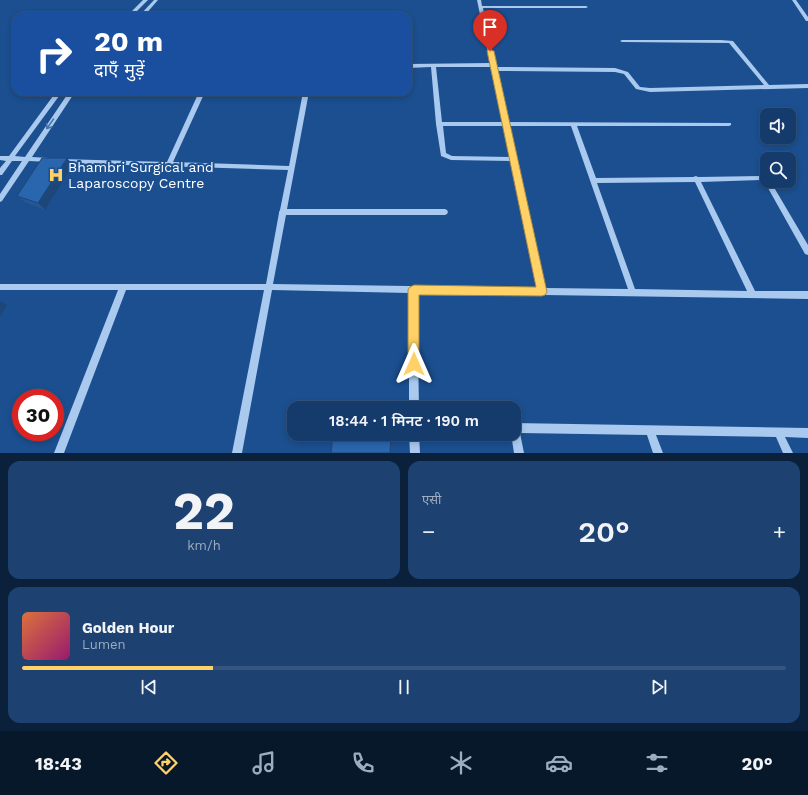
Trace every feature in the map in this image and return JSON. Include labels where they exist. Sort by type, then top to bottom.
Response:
[{"type":"street","points":[[133,12],[146,0]]},
{"type":"street","points":[[144,12],[156,0]]},
{"type":"street","points":[[479,0],[542,292]]},
{"type":"street","points":[[794,0],[808,20]]},
{"type":"street","points":[[480,7],[586,7]]},
{"type":"street","points":[[622,41],[731,42],[768,87]]},
{"type":"street","points":[[412,66],[615,70],[626,73],[638,88],[650,90],[808,86]]},
{"type":"street","points":[[433,66],[441,151],[446,157],[514,160]]},
{"type":"street","points":[[0,173],[56,96]]},
{"type":"street","points":[[0,199],[69,96]]},
{"type":"street","points":[[170,166],[200,96]]},
{"type":"street","points":[[237,453],[305,96]]},
{"type":"street","points":[[439,124],[729,124]]},
{"type":"street","points":[[573,124],[633,293]]},
{"type":"street","points":[[0,158],[170,166],[291,168]]},
{"type":"street","points":[[593,180],[754,177],[766,181],[808,252]]},
{"type":"street","points":[[696,178],[753,295]]},
{"type":"street","points":[[282,212],[445,212]]},
{"type":"street","points":[[0,287],[268,287],[808,296]]},
{"type":"street","points":[[58,453],[123,288]]},
{"type":"street","points":[[414,290],[414,401]]},
{"type":"street","points":[[521,428],[808,433]]},
{"type":"street","points":[[650,430],[658,453]]},
{"type":"street","points":[[778,432],[788,453]]},
{"type":"street","points":[[414,441],[415,453]]},
{"type":"street","points":[[517,441],[519,453]]},
{"type":"building","points":[[42,158],[67,158],[38,203],[17,196]]},
{"type":"building","points":[[332,441],[391,441],[390,453],[331,453]]},
{"type":"place","name":"Bhambri Surgical and Laparoscopy Centre","points":[[56,175]]},
{"type":"route","points":[[414,364],[414,290],[542,292],[490,51]]}]
